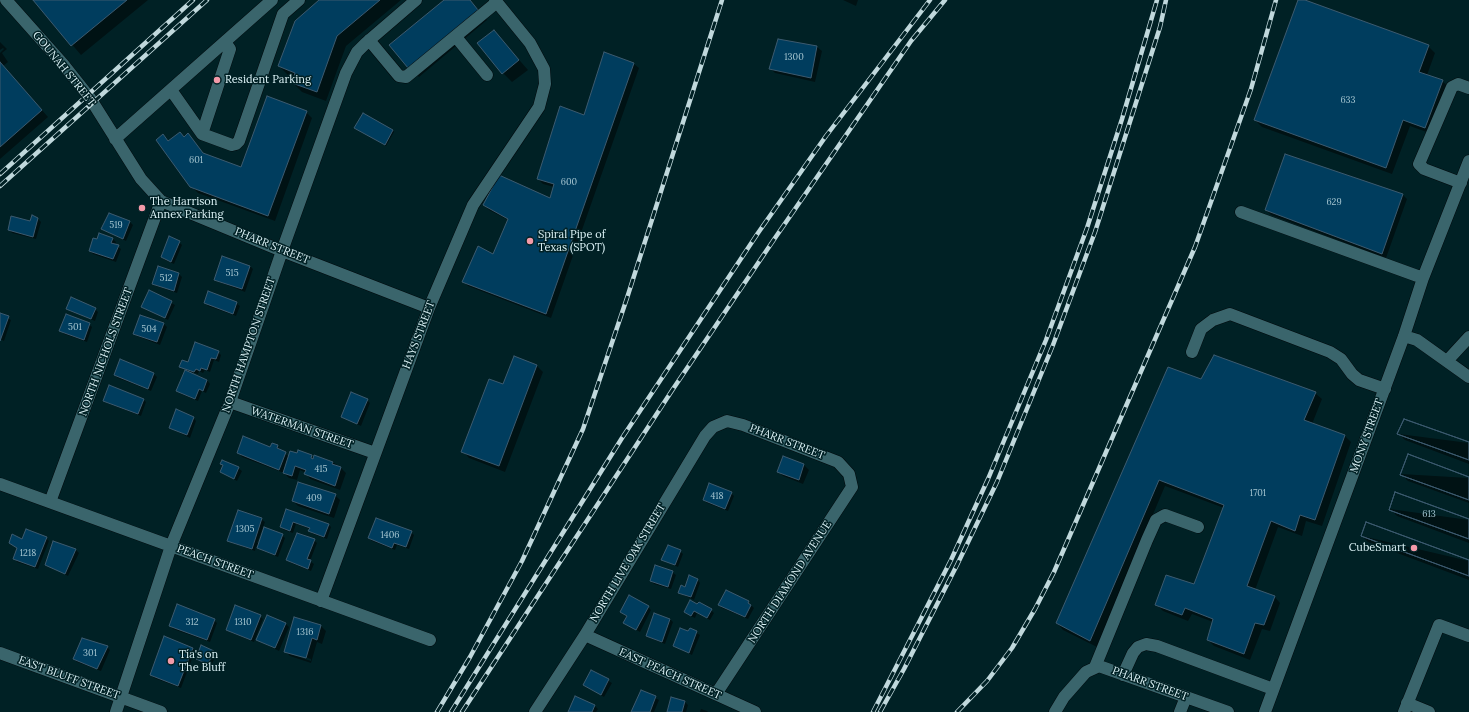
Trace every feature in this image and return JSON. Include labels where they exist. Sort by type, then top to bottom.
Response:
[{"type":"street","name":"GOUNAH STREET","points":[[6,0],[64,64],[90,98],[116,140]]},
{"type":"street","points":[[116,140],[272,0]]},
{"type":"street","points":[[171,90],[202,134],[232,145],[236,144],[239,141],[283,14],[299,0]]},
{"type":"street","name":"NORTH HAMPTON STREET","points":[[116,712],[122,698],[171,546],[230,402],[346,73],[357,52],[416,0]]},
{"type":"street","points":[[369,40],[399,76],[406,77],[456,37],[496,1]]},
{"type":"street","name":"HAYS STREET","points":[[321,601],[429,308],[473,206],[539,107],[545,84],[544,68],[530,43],[496,1]]},
{"type":"street","points":[[456,37],[487,75]]},
{"type":"street","points":[[202,134],[230,49],[225,42]]},
{"type":"street","points":[[1461,183],[1424,169],[1419,164],[1452,87],[1458,84],[1469,88]]},
{"type":"street","name":"PHARR STREET","points":[[116,140],[141,179],[161,201],[282,251],[429,308]]},
{"type":"street","name":"MONY STREET","points":[[1265,712],[1385,389],[1423,278],[1469,161]]},
{"type":"street","name":"NORTH NICHOLS STREET","points":[[50,502],[161,201]]},
{"type":"street","points":[[1241,212],[1423,278]]},
{"type":"street","points":[[1192,352],[1201,329],[1213,320],[1230,314],[1330,352],[1341,359],[1352,374],[1359,380],[1385,389]]},
{"type":"street","points":[[1404,336],[1417,340],[1469,377]]},
{"type":"street","points":[[1447,361],[1469,337]]},
{"type":"street","name":"WATERMAN STREET","points":[[230,402],[375,453]]},
{"type":"street","name":"PHARR STREET","points":[[727,421],[743,425],[838,462],[844,469]]},
{"type":"street","name":"NORTH LIVE OAK STREET","points":[[535,712],[585,635],[705,436],[713,427],[727,421]]},
{"type":"street","name":"NORTH DIAMOND AVENUE","points":[[716,694],[852,486],[849,474],[844,469]]},
{"type":"street","name":"PEACH STREET","points":[[0,484],[430,640]]},
{"type":"street","points":[[1055,712],[1064,697],[1086,672],[1095,667],[1156,520],[1166,515],[1198,527]]},
{"type":"street","points":[[1429,712],[1406,707],[1438,625],[1469,636]]},
{"type":"street","name":"EAST PEACH STREET","points":[[585,635],[755,712]]},
{"type":"street","points":[[1123,675],[1133,653],[1138,647],[1146,644],[1157,646],[1273,689]]},
{"type":"street","name":"EAST BLUFF STREET","points":[[0,653],[161,712]]},
{"type":"street","name":"PHARR STREET","points":[[1095,667],[1099,666],[1228,712]]},
{"type":"street","points":[[1180,712],[1186,697]]},
{"type":"building","points":[[33,0],[127,0],[71,46]]},
{"type":"building","points":[[319,0],[380,0],[337,36],[317,92],[292,83],[295,73],[278,66],[295,21]]},
{"type":"building","points":[[444,0],[470,0],[478,10],[408,68],[389,45]]},
{"type":"building","points":[[1298,0],[1305,0],[1429,45],[1419,72],[1443,80],[1425,128],[1403,120],[1386,168],[1254,120]]},
{"type":"building","points":[[494,30],[519,60],[502,74],[477,43]]},
{"type":"building","points":[[778,39],[817,46],[811,78],[769,69]]},
{"type":"building","points":[[604,52],[634,63],[546,314],[462,282],[478,246],[493,254],[508,219],[483,205],[499,175],[550,198],[554,184],[537,179],[560,106],[584,115]]},
{"type":"building","points":[[0,62],[42,110],[0,147]]},
{"type":"building","points":[[267,96],[307,111],[268,216],[190,187],[156,140],[163,134],[168,141],[180,132],[184,137],[188,133],[203,153],[241,167]]},
{"type":"building","points":[[363,113],[393,130],[385,145],[354,128]]},
{"type":"building","points":[[1285,154],[1403,194],[1382,254],[1265,210]]},
{"type":"building","points":[[109,213],[130,221],[123,239],[101,229]]},
{"type":"building","points":[[32,215],[38,218],[33,237],[8,230],[11,216],[30,221]]},
{"type":"building","points":[[99,233],[113,238],[111,243],[119,245],[113,259],[89,251],[93,238],[97,239]]},
{"type":"building","points":[[169,236],[180,241],[171,262],[161,257]]},
{"type":"building","points":[[222,256],[250,266],[242,289],[214,280]]},
{"type":"building","points":[[158,266],[179,273],[174,291],[152,284]]},
{"type":"building","points":[[149,290],[172,301],[165,318],[141,307]]},
{"type":"building","points":[[208,291],[237,302],[233,314],[204,303]]},
{"type":"building","points":[[71,297],[96,308],[91,319],[66,309]]},
{"type":"building","points":[[0,313],[9,316],[0,341]]},
{"type":"building","points":[[66,314],[90,323],[84,340],[59,331]]},
{"type":"building","points":[[140,315],[164,323],[157,342],[133,334]]},
{"type":"building","points":[[195,342],[219,351],[216,359],[211,358],[207,370],[201,368],[200,371],[196,369],[194,372],[179,367],[182,360],[188,362]]},
{"type":"building","points":[[1214,355],[1316,392],[1304,420],[1345,435],[1315,520],[1300,515],[1295,531],[1271,521],[1247,586],[1275,596],[1264,625],[1255,623],[1244,654],[1207,640],[1213,619],[1185,608],[1182,615],[1155,605],[1166,575],[1194,584],[1224,505],[1159,480],[1090,641],[1056,623],[1168,367],[1201,379]]},
{"type":"building","points":[[514,356],[537,365],[499,466],[461,452],[489,379],[503,384]]},
{"type":"building","points":[[120,359],[154,373],[148,389],[114,375]]},
{"type":"building","points":[[185,370],[207,380],[203,391],[199,389],[195,399],[176,391]]},
{"type":"building","points":[[109,385],[144,399],[138,414],[103,401]]},
{"type":"building","points":[[351,392],[368,399],[357,424],[341,417]]},
{"type":"building","points":[[176,409],[194,417],[187,435],[169,428]]},
{"type":"building","points":[[1404,419],[1469,442],[1469,460],[1397,434]]},
{"type":"building","points":[[1404,419],[1469,442],[1469,460],[1397,434]]},
{"type":"building","points":[[243,436],[270,447],[272,443],[278,445],[277,448],[286,452],[279,470],[237,453]]},
{"type":"building","points":[[298,450],[312,455],[311,458],[313,459],[314,455],[333,462],[332,464],[341,467],[335,486],[304,474],[306,470],[295,466],[292,476],[283,473],[290,451],[297,453]]},
{"type":"building","points":[[1408,454],[1469,477],[1469,500],[1400,475]]},
{"type":"building","points":[[1408,454],[1469,477],[1469,500],[1400,475]]},
{"type":"building","points":[[783,456],[804,464],[799,480],[777,472]]},
{"type":"building","points":[[222,460],[239,467],[234,479],[220,472],[223,465],[220,464]]},
{"type":"building","points":[[298,482],[336,494],[329,514],[292,501]]},
{"type":"building","points":[[709,483],[732,492],[725,509],[703,500]]},
{"type":"building","name":"CubeSmart","points":[[1395,492],[1469,519],[1469,539],[1389,510]]},
{"type":"building","name":"CubeSmart","points":[[1395,492],[1469,519],[1469,539],[1389,510]]},
{"type":"building","points":[[286,509],[329,524],[324,537],[308,531],[310,528],[293,522],[290,531],[280,527]]},
{"type":"building","points":[[238,510],[262,518],[252,549],[227,541]]},
{"type":"building","points":[[376,518],[412,531],[406,547],[394,543],[392,548],[368,538]]},
{"type":"building","name":"CubeSmart","points":[[1366,522],[1469,560],[1469,576],[1361,536]]},
{"type":"building","name":"CubeSmart","points":[[1366,522],[1469,560],[1469,576],[1361,536]]},
{"type":"building","points":[[264,527],[283,534],[275,555],[257,548]]},
{"type":"building","points":[[26,529],[47,537],[35,567],[13,559],[17,548],[9,543],[12,534],[22,539]]},
{"type":"building","points":[[297,533],[315,539],[307,559],[311,560],[308,569],[286,560]]},
{"type":"building","points":[[53,541],[76,549],[65,574],[45,565]]},
{"type":"building","points":[[668,545],[681,550],[675,565],[661,560]]},
{"type":"building","points":[[655,565],[673,571],[668,587],[650,581]]},
{"type":"building","points":[[689,575],[698,579],[691,597],[678,593],[681,585],[685,587]]},
{"type":"building","points":[[726,590],[749,601],[748,603],[751,605],[745,617],[718,605]]},
{"type":"building","points":[[629,595],[649,606],[636,630],[623,623],[627,616],[620,612]]},
{"type":"building","points":[[690,600],[697,604],[699,602],[712,609],[707,618],[694,611],[691,616],[684,612]]},
{"type":"building","points":[[177,604],[215,619],[207,640],[169,626]]},
{"type":"building","points":[[235,605],[261,615],[251,640],[226,630]]},
{"type":"building","points":[[654,613],[670,619],[662,642],[646,636]]},
{"type":"building","points":[[267,615],[286,623],[275,648],[256,640]]},
{"type":"building","points":[[294,617],[321,625],[317,640],[312,638],[306,658],[284,652]]},
{"type":"building","points":[[680,628],[688,631],[690,628],[697,631],[689,653],[673,646]]},
{"type":"building","points":[[164,636],[193,648],[178,686],[150,675]]},
{"type":"building","points":[[82,638],[108,646],[97,669],[73,659]]},
{"type":"building","points":[[201,645],[214,651],[208,664],[196,659]]},
{"type":"building","points":[[591,670],[609,679],[601,695],[583,685]]},
{"type":"building","points":[[641,690],[656,696],[650,712],[631,712]]},
{"type":"building","points":[[575,696],[595,705],[592,712],[568,712]]},
{"type":"building","points":[[671,697],[685,701],[682,712],[667,712]]},
{"type":"railway","points":[[0,174],[193,0]]},
{"type":"railway","points":[[0,186],[207,0]]},
{"type":"railway","points":[[437,712],[470,657],[522,561],[583,429],[627,298],[722,0]]},
{"type":"railway","points":[[451,712],[622,438],[758,233],[826,136],[930,0]]},
{"type":"railway","points":[[462,712],[673,389],[775,238],[911,41],[945,0]]},
{"type":"railway","points":[[873,712],[951,560],[988,479],[1046,340],[1087,228],[1122,119],[1157,0]]},
{"type":"railway","points":[[880,712],[904,669],[957,565],[997,482],[1053,345],[1095,232],[1160,27],[1166,0]]},
{"type":"railway","points":[[957,712],[987,681],[1012,648],[1035,609],[1054,572],[1195,247],[1251,89],[1276,0]]},
{"type":"place","name":"Resident Parking","points":[[217,80]]},
{"type":"place","name":"The Harrison Annex Parking","points":[[142,208]]},
{"type":"place","name":"Spiral Pipe of Texas (SPOT)","points":[[530,241]]},
{"type":"place","name":"CubeSmart","points":[[1414,548]]},
{"type":"place","name":"Tía's on The Bluff","points":[[171,661]]}]
